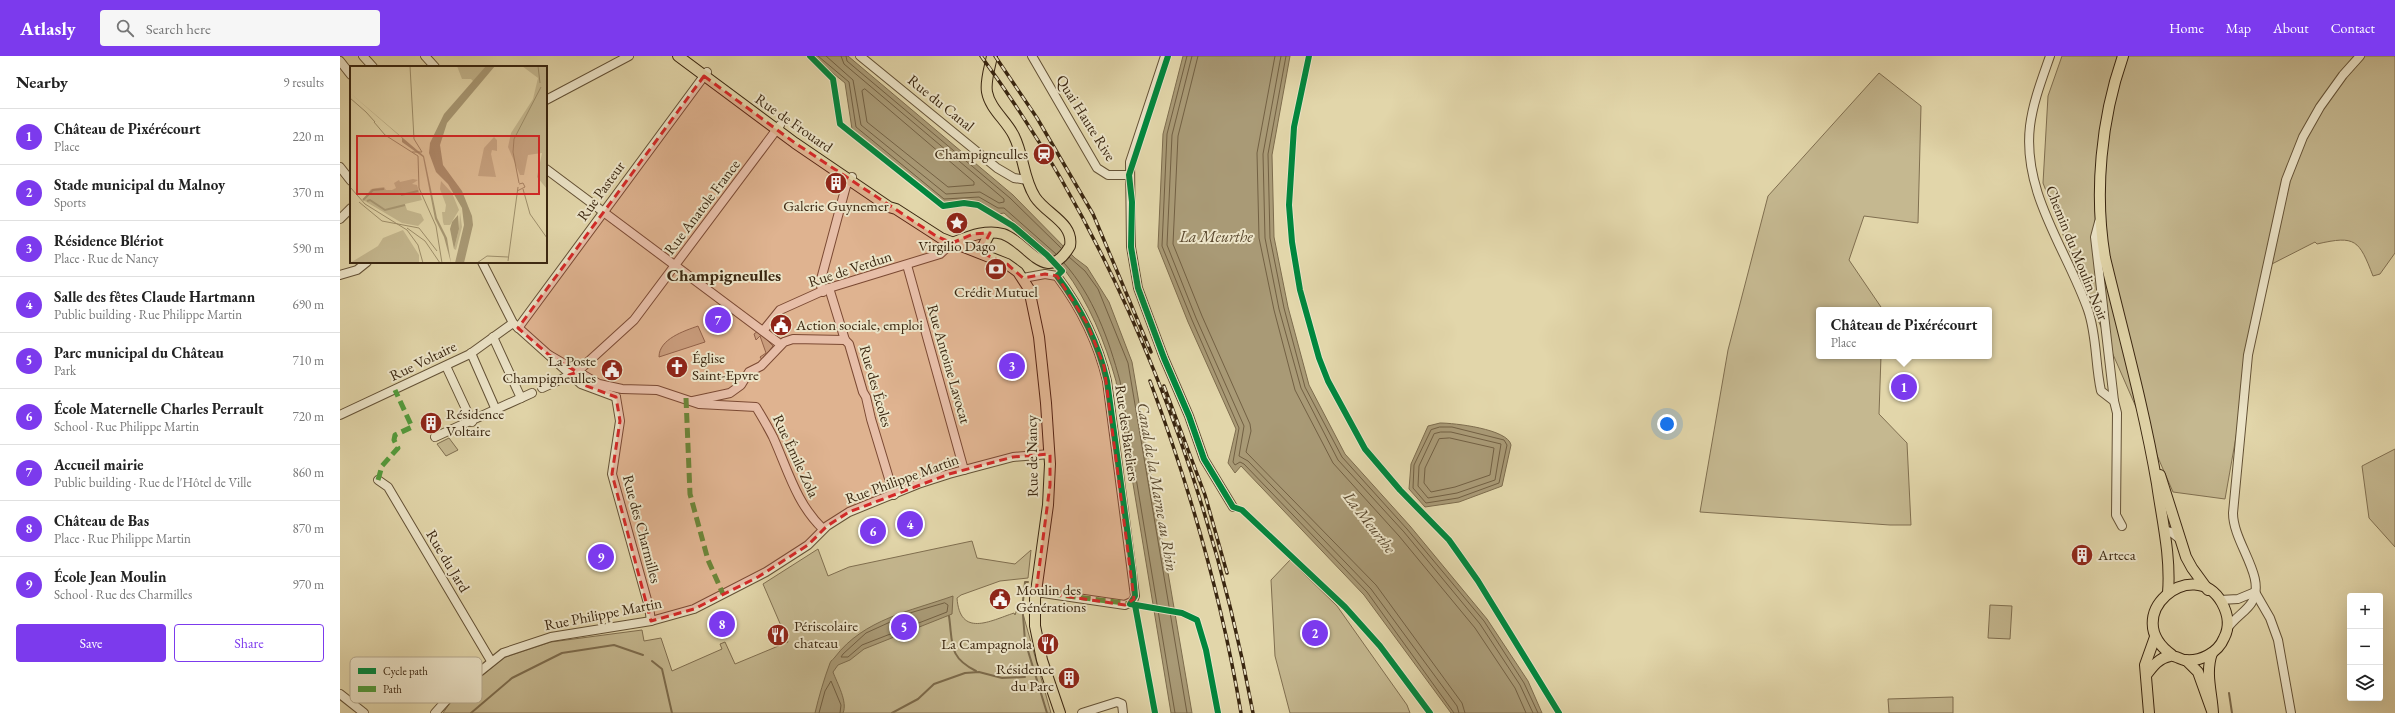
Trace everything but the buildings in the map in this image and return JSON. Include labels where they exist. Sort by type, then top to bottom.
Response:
[{"type":"main road","name":"Rue de Frouard","points":[[678,56],[706,74],[778,128],[851,178],[889,207],[896,209],[936,236],[952,243]]},
{"type":"main road","name":"Rue de Frouard","points":[[686,56],[706,74]]},
{"type":"main road","points":[[952,243],[973,234],[990,233],[1007,236],[1038,260],[1048,263],[1054,262],[1069,248],[1070,236],[1065,225],[1041,205],[1027,180],[1015,138],[988,97],[987,86],[992,56]]},
{"type":"main road","points":[[2123,56],[2110,106],[2104,148],[2100,189],[2100,218],[2105,258],[2154,464],[2164,530],[2169,579],[2168,592]]},
{"type":"main road","points":[[980,252],[990,233]]},
{"type":"main road","name":"Rue de Nancy","points":[[952,243],[980,252],[1007,264],[1023,278],[1030,291],[1039,337],[1050,454],[1050,485],[1036,592],[1035,626],[1038,643],[1060,713]]},
{"type":"main road","points":[[2154,464],[2163,482],[2180,539],[2192,568],[2208,590],[2220,600],[2225,609],[2227,630],[2224,639],[2212,653],[2199,659],[2186,660],[2172,655],[2165,650],[2155,636],[2153,629],[2154,612],[2157,605],[2168,592],[2183,586],[2196,586],[2208,590]]},
{"type":"main road","points":[[2148,713],[2147,674],[2145,665],[2146,657],[2155,636]]},
{"type":"main road","points":[[2212,653],[2208,670],[2213,697],[2213,713]]},
{"type":"main road","points":[[2147,674],[2156,662],[2172,655]]},
{"type":"main road","points":[[2186,660],[2198,672],[2206,698],[2213,713]]},
{"type":"street","points":[[364,56],[372,66]]},
{"type":"street","points":[[425,56],[434,66]]},
{"type":"street","points":[[547,99],[629,56]]},
{"type":"street","name":"Rue du Canal","points":[[860,56],[998,168],[1014,178],[1027,180]]},
{"type":"street","name":"Quai Haute Rive","points":[[1032,56],[1097,168],[1108,175],[1129,175]]},
{"type":"street","points":[[1165,56],[1130,162],[1129,175],[1132,202],[1131,247],[1138,288],[1204,459],[1233,507]]},
{"type":"street","name":"Chemin du Moulin Noir","points":[[2050,56],[2037,94],[2030,126],[2029,151],[2033,179],[2040,202],[2091,320],[2101,391],[2114,401]]},
{"type":"street","points":[[2227,630],[2234,620],[2252,603],[2255,592],[2255,574],[2237,537],[2233,520],[2246,378],[2253,330],[2283,193],[2296,153],[2320,107],[2343,75],[2360,56]]},
{"type":"street","points":[[340,61],[350,74]]},
{"type":"street","name":"Rue Pasteur","points":[[515,325],[604,211],[706,74]]},
{"type":"street","name":"Rue Anatole France","points":[[542,388],[573,374],[634,320],[778,128]]},
{"type":"street","points":[[340,167],[350,180]]},
{"type":"street","points":[[547,170],[780,344]]},
{"type":"street","name":"Rue des Écoles","points":[[851,178],[846,186],[820,284],[826,290],[845,340],[849,344],[894,495]]},
{"type":"street","points":[[340,218],[350,209]]},
{"type":"street","points":[[2100,218],[2095,237],[2114,401],[2117,413],[2116,515],[2122,526]]},
{"type":"street","name":"Rue de Verdun","points":[[763,331],[780,310],[826,290],[940,254],[952,243]]},
{"type":"street","points":[[340,276],[357,270],[366,263]]},
{"type":"street","points":[[483,263],[515,325]]},
{"type":"street","name":"Rue Antoine Lavocat","points":[[907,265],[964,470]]},
{"type":"street","name":"Rue des Bateliers","points":[[1023,278],[1045,274],[1057,276],[1088,323],[1099,351],[1107,381],[1133,573],[1134,596],[1130,604],[1036,592]]},
{"type":"street","name":"Rue Voltaire","points":[[340,415],[446,366],[515,325]]},
{"type":"street","name":"Rue Émile Zola","points":[[515,325],[573,374],[581,384],[616,397]]},
{"type":"street","points":[[493,337],[521,398]]},
{"type":"street","points":[[694,400],[730,393],[741,385],[749,372],[766,362],[780,344],[793,339],[845,340]]},
{"type":"street","points":[[470,353],[496,410]]},
{"type":"street","points":[[446,366],[472,422]]},
{"type":"street","name":"Rue Émile Zola","points":[[573,374],[599,384],[622,389],[657,390],[694,400],[699,404],[756,407],[772,436],[798,498],[808,514],[823,529]]},
{"type":"street","points":[[616,397],[622,389]]},
{"type":"street","points":[[435,437],[472,422],[532,393]]},
{"type":"street","name":"Rue des Charmilles","points":[[616,397],[620,422],[612,474],[649,607],[651,621]]},
{"type":"street","name":"Rue Philippe Martin","points":[[482,669],[503,652],[551,637],[651,621],[694,608],[758,576],[808,545],[823,529],[842,516],[918,484],[1013,457],[1050,454]]},
{"type":"street","name":"Rue du Jard","points":[[378,480],[388,487],[491,661]]},
{"type":"street","points":[[2164,530],[2171,532],[2180,539]]},
{"type":"street","points":[[2220,600],[2238,599],[2255,592]]},
{"type":"street","points":[[2255,592],[2270,618],[2278,640],[2291,713]]},
{"type":"street","points":[[340,694],[350,702]]},
{"type":"street","points":[[1082,713],[1118,702],[1122,704],[1123,713]]},
{"type":"street","points":[[351,703],[364,713]]},
{"type":"street","name":"Rue Philippe Martin","points":[[435,713],[444,703]]},
{"type":"highlighted area","points":[[704,76],[795,143],[936,236],[952,243],[973,234],[990,233],[980,252],[1007,264],[1023,278],[1045,274],[1057,276],[1087,323],[1104,366],[1134,599],[1125,605],[1036,592],[1050,485],[1050,454],[1013,457],[949,474],[849,512],[827,526],[808,545],[758,577],[694,609],[651,621],[612,474],[620,421],[616,397],[581,384],[569,375],[577,372],[549,355],[518,328]]},
{"type":"shaded area","points":[[2062,56],[2395,56],[2395,253],[2380,274],[2373,276],[2364,255],[2359,248],[2354,243],[2340,240],[2317,244],[2315,242],[2266,267],[2225,499],[2173,492],[2081,281],[2043,183],[2048,96]]},
{"type":"shaded area","points":[[1879,73],[1921,106],[1918,223],[1864,216],[1849,260],[1881,307],[1816,307],[1816,359],[1881,359],[1879,414],[1907,443],[1911,525],[1890,525],[1700,512],[1728,350],[1768,196]]},
{"type":"shaded area","points":[[698,326],[705,342],[659,357],[663,345],[673,337]]},
{"type":"shaded area","points":[[758,331],[773,346],[762,360],[760,357],[766,353],[760,336],[756,340],[754,334]]},
{"type":"shaded area","points":[[449,438],[458,450],[446,456],[437,444]]},
{"type":"shaded area","points":[[2395,449],[2395,547],[2369,518],[2362,466]]},
{"type":"shaded area","points":[[972,541],[977,558],[1015,564],[1031,550],[1028,578],[1000,581],[961,595],[957,598],[959,610],[964,618],[970,622],[978,624],[1014,613],[1015,615],[1018,606],[1021,607],[1051,713],[443,713],[450,703],[482,703],[482,676],[503,658],[551,642],[642,630],[644,641],[661,638],[672,671],[722,649],[720,644],[725,642],[735,664],[788,642],[763,584],[818,549],[828,576],[849,567]]},
{"type":"shaded area","points":[[1290,560],[1337,606],[1407,705],[1410,713],[1290,713],[1275,656],[1271,580]]},
{"type":"shaded area","points":[[1990,605],[2012,606],[2010,639],[1988,638]]},
{"type":"shaded area","points":[[1953,697],[1953,713],[1889,713],[1888,699]]},
{"type":"water","name":"Canal de la Marne au Rhin","points":[[812,56],[848,56],[1013,195],[1075,258],[1087,267],[1109,302],[1132,362],[1192,713],[1171,713],[1116,381],[1101,337],[1089,309],[1081,295],[1064,269],[1043,246],[1004,213],[999,214],[979,201],[944,204],[852,129],[845,83]]},
{"type":"water","name":"La Meurthe","points":[[1183,56],[1290,56],[1272,155],[1274,237],[1288,307],[1309,385],[1345,454],[1410,526],[1487,619],[1528,681],[1542,713],[1451,713],[1364,595],[1241,466],[1235,473],[1228,463],[1236,429],[1188,322],[1158,247],[1163,134]]},
{"type":"water","points":[[1440,423],[1480,428],[1491,431],[1508,439],[1511,445],[1502,486],[1459,502],[1425,507],[1409,489],[1411,464],[1428,426]]},
{"type":"water","points":[[953,596],[952,614],[864,649],[850,660],[838,665],[833,672],[843,698],[843,713],[815,713],[830,662],[847,644],[874,625],[889,618]]},
{"type":"waterway","points":[[1023,601],[1025,582],[1028,582]]},
{"type":"waterway","points":[[1023,615],[1025,641],[1047,713]]},
{"type":"waterway","points":[[949,616],[952,642],[956,655],[967,666],[976,671]]},
{"type":"waterway","points":[[471,713],[512,678],[562,653],[614,645],[643,655]]},
{"type":"waterway","points":[[652,661],[662,669],[672,713]]},
{"type":"waterway","points":[[892,713],[918,699],[934,684],[965,673],[979,672],[1002,678],[1025,677]]},
{"type":"waterway","points":[[2229,693],[2232,713]]},
{"type":"railway","points":[[981,56],[1031,130],[1077,207],[1117,287],[1153,369],[1185,454],[1212,539],[1235,626],[1253,713]]},
{"type":"railway","points":[[995,56],[1037,118],[1093,214],[1151,352]]},
{"type":"railway","points":[[1150,381],[1165,421],[1203,545],[1224,628],[1241,713]]},
{"type":"railway","points":[[1164,386],[1205,495],[1227,573]]},
{"type":"marked path","points":[[378,480],[382,466],[398,448],[394,440],[395,435],[412,427],[395,390]]},
{"type":"marked path","points":[[686,398],[690,494],[708,560],[723,594]]},
{"type":"marked path","points":[[1036,592],[1132,604]]},
{"type":"cycle path","points":[[810,56],[833,79],[840,124],[943,206],[964,203],[978,205],[1013,226],[1047,255],[1062,271],[1057,276],[1074,300],[1088,326],[1099,353],[1107,381],[1133,573],[1135,596],[1130,604],[1182,613],[1197,620],[1206,650],[1218,713]]},
{"type":"cycle path","points":[[1168,56],[1129,175],[1132,202],[1131,247],[1138,288],[1164,358],[1189,416],[1204,459],[1233,507],[1242,510],[1345,607],[1380,646],[1430,713]]},
{"type":"cycle path","points":[[1309,56],[1294,127],[1289,205],[1292,242],[1300,290],[1319,358],[1328,381],[1365,449],[1400,490],[1449,540],[1478,581],[1559,713]]},
{"type":"cycle path","points":[[1135,605],[1155,713]]},
{"type":"place","name":"Champigneulles","points":[[1044,154]]},
{"type":"place","name":"Galerie Guynemer","points":[[836,183]]},
{"type":"place","name":"Virgilio Dago","points":[[957,223]]},
{"type":"place","name":"Crédit Mutuel","points":[[996,269]]},
{"type":"place","name":"Accueil mairie","points":[[718,320]]},
{"type":"place","name":"Action sociale, emploi","points":[[781,325]]},
{"type":"place","name":"Résidence Blériot","points":[[1012,366]]},
{"type":"place","name":"Église Saint-Epvre","points":[[677,367]]},
{"type":"place","name":"La Poste Champigneulles","points":[[612,370]]},
{"type":"place","name":"Château de Pixérécourt","points":[[1904,387]]},
{"type":"place","name":"Résidence Voltaire","points":[[431,423]]},
{"type":"place","name":"Salle des fêtes Claude Hartmann","points":[[910,524]]},
{"type":"place","name":"École Maternelle Charles Perrault","points":[[873,531]]},
{"type":"place","name":"Arteca","points":[[2082,555]]},
{"type":"place","name":"École Jean Moulin","points":[[601,557]]},
{"type":"place","name":"Moulin des Générations","points":[[1000,599]]},
{"type":"place","name":"Château de Bas","points":[[722,624]]},
{"type":"place","name":"Parc municipal du Château","points":[[904,627]]},
{"type":"place","name":"Stade municipal du Malnoy","points":[[1315,633]]},
{"type":"place","name":"Périscolaire chateau","points":[[778,635]]},
{"type":"place","name":"La Campagnola","points":[[1048,644]]},
{"type":"place","name":"Résidence du Parc","points":[[1069,678]]},
{"type":"district","name":"Champigneulles","points":[[724,275]]}]
